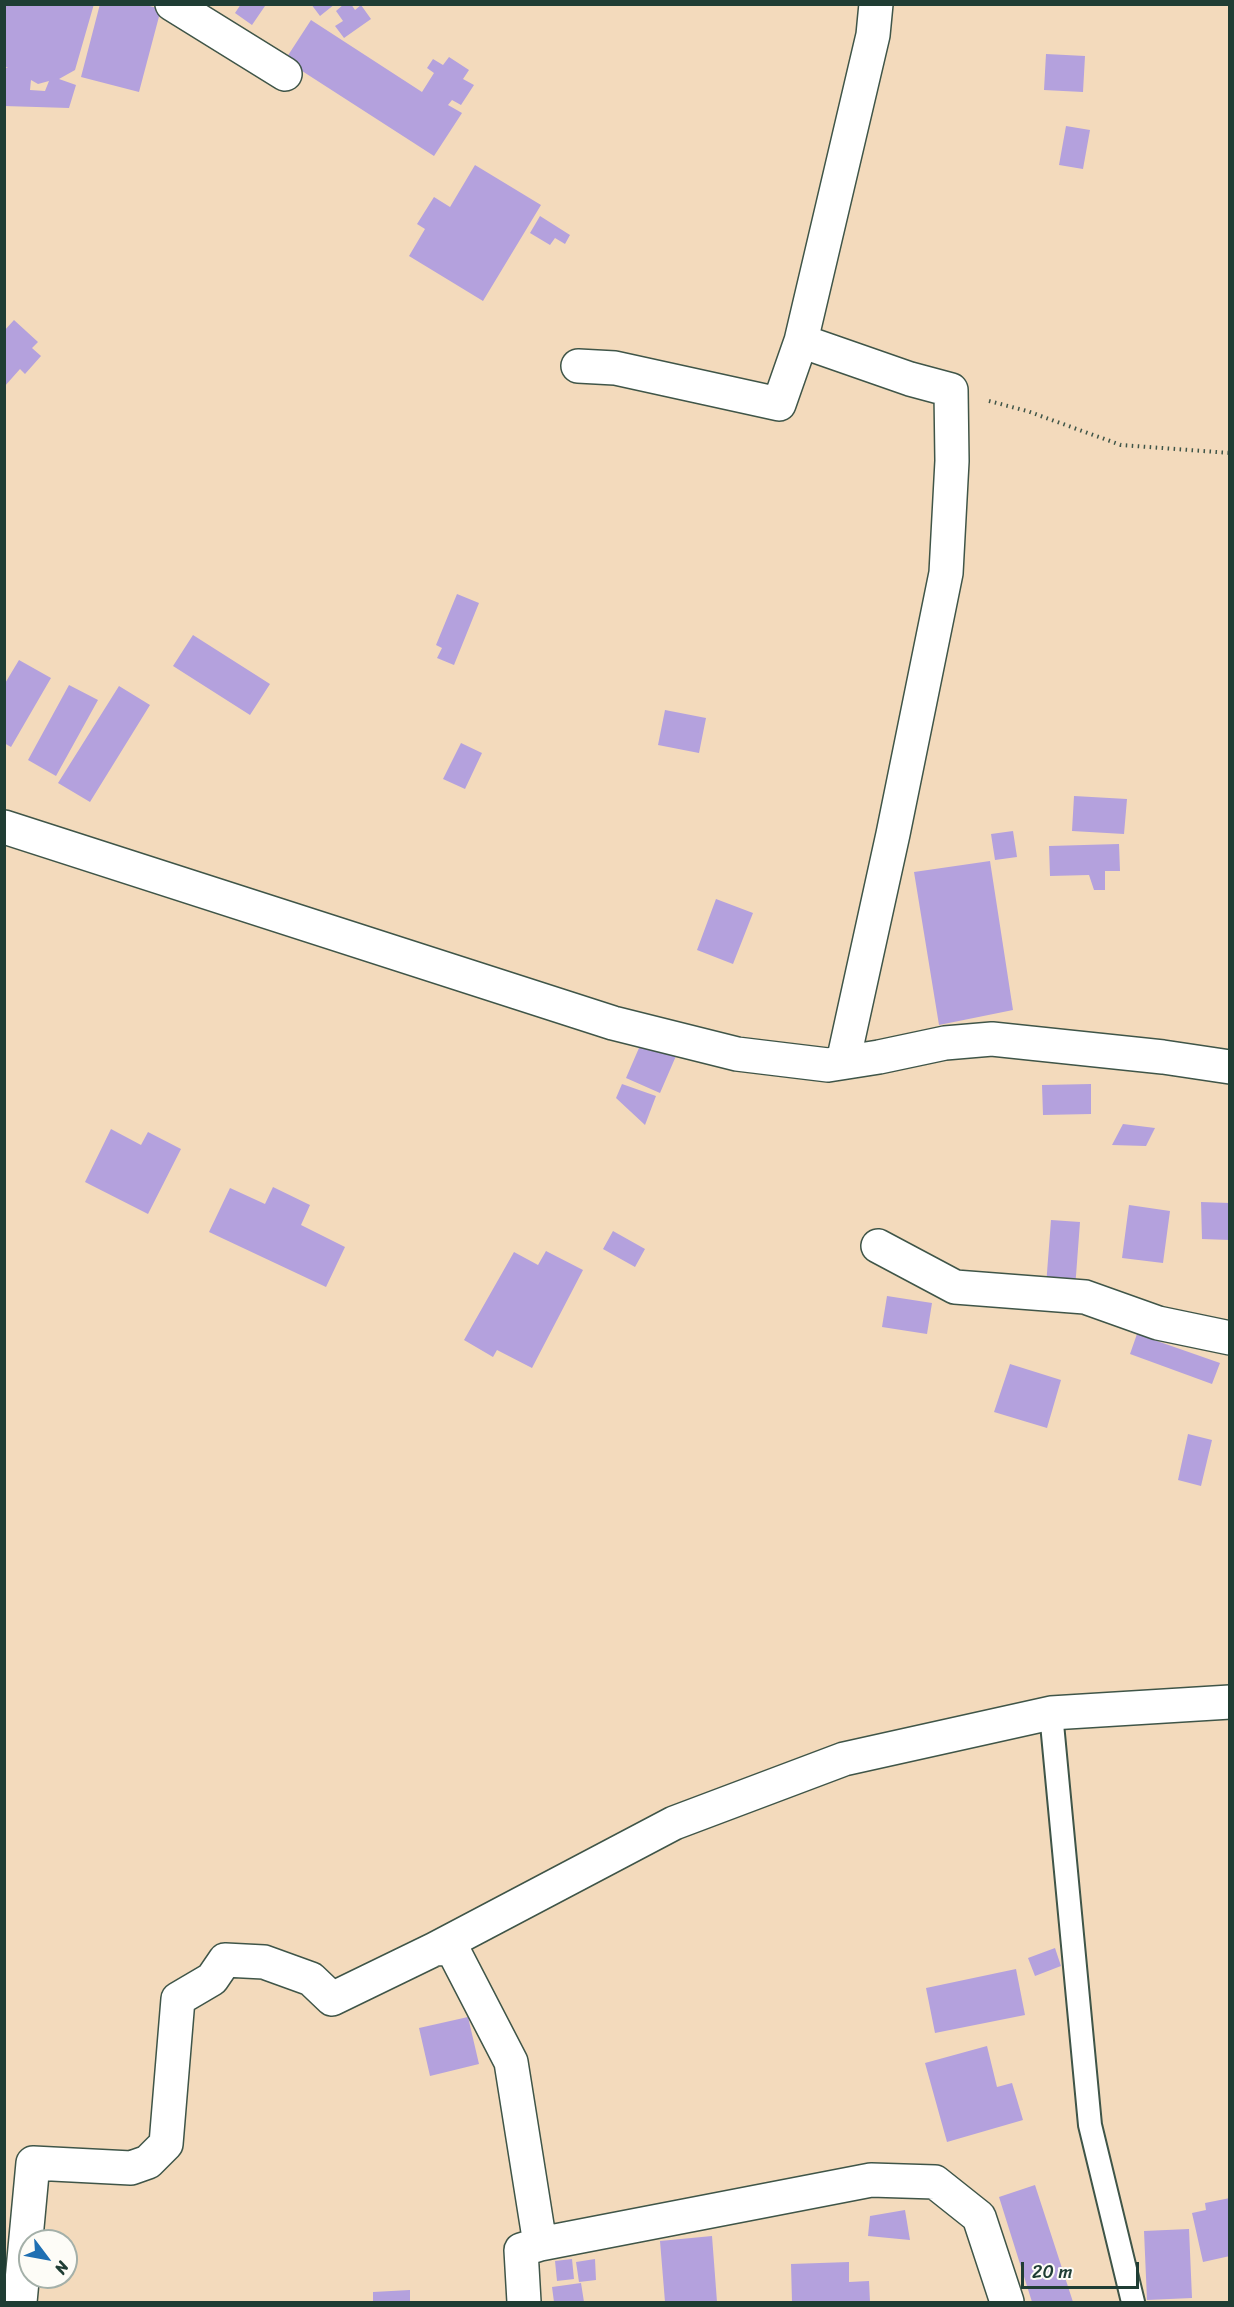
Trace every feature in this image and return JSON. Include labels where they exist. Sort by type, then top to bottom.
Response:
[{"type":"street","points":[[172,4],[285,74]]},
{"type":"street","points":[[578,366],[615,368],[779,404],[801,341],[873,35],[876,4]]},
{"type":"street","points":[[801,341],[910,379],[951,390],[952,461],[946,573],[896,822],[843,1062]]},
{"type":"street","points":[[4,827],[613,1023],[737,1054],[828,1065],[945,1043],[992,1039],[1164,1057],[1230,1067]]},
{"type":"street","points":[[878,1246],[955,1287],[1085,1297],[1158,1323],[1230,1338]]},
{"type":"street","points":[[20,2302],[33,2163],[131,2168],[148,2162],[166,2144],[178,1999],[212,1979],[225,1960],[264,1962],[311,1979],[332,1999],[435,1949],[685,1819],[844,1759],[1051,1713],[1230,1702]]},
{"type":"street","points":[[435,1949],[453,1948],[511,2062],[540,2244]]},
{"type":"street","points":[[524,2302],[521,2250],[540,2244],[871,2180],[935,2182],[980,2217],[1007,2302]]},
{"type":"lane","points":[[1051,1713],[1089,2125],[1133,2302]]},
{"type":"path","points":[[951,390],[1027,411],[1121,445],[1230,453]]},
{"type":"building","points":[[4,4],[94,4],[75,70],[59,79],[76,85],[69,108],[4,106],[4,68],[8,68],[4,66]],"holes":[[[31,80],[38,84],[49,81],[45,91],[30,90]]]},
{"type":"building","points":[[100,4],[142,4],[161,9],[139,92],[81,77]]},
{"type":"building","points":[[241,4],[265,6],[252,25],[235,13]]},
{"type":"building","points":[[311,4],[335,4],[320,16]]},
{"type":"building","points":[[344,4],[351,4],[355,10],[361,5],[371,19],[344,38],[335,26],[343,21],[336,11]]},
{"type":"building","points":[[311,20],[422,92],[434,73],[427,68],[433,59],[443,65],[449,57],[469,70],[463,79],[474,85],[461,105],[452,100],[448,105],[462,113],[434,156],[285,60]]},
{"type":"building","points":[[1046,54],[1085,56],[1083,92],[1044,90]]},
{"type":"building","points":[[1066,126],[1090,130],[1083,169],[1059,165]]},
{"type":"building","points":[[475,165],[541,205],[483,301],[409,256],[425,229],[417,224],[434,197],[450,207]]},
{"type":"building","points":[[540,216],[570,235],[565,244],[555,238],[550,245],[530,233]]},
{"type":"building","points":[[14,320],[38,342],[32,348],[41,356],[25,374],[20,369],[4,387],[4,331]]},
{"type":"building","points":[[457,594],[479,603],[454,665],[437,658],[442,648],[436,645]]},
{"type":"building","points":[[193,635],[270,684],[250,715],[173,666]]},
{"type":"building","points":[[19,660],[51,678],[11,747],[4,743],[4,685]]},
{"type":"building","points":[[69,685],[98,700],[56,776],[28,760]]},
{"type":"building","points":[[119,686],[150,705],[90,802],[58,783]]},
{"type":"building","points":[[665,710],[706,718],[699,753],[658,745]]},
{"type":"building","points":[[461,743],[482,753],[465,789],[443,779]]},
{"type":"building","points":[[1074,796],[1127,799],[1124,834],[1072,831]]},
{"type":"building","points":[[1013,831],[1017,857],[995,860],[991,834]]},
{"type":"building","points":[[1119,844],[1120,871],[1105,871],[1105,890],[1094,890],[1089,875],[1050,876],[1049,846]]},
{"type":"building","points":[[990,861],[1013,1010],[939,1025],[914,872]]},
{"type":"building","points":[[716,899],[753,913],[733,964],[697,950]]},
{"type":"building","points":[[642,1041],[676,1056],[660,1093],[626,1078]]},
{"type":"building","points":[[622,1084],[656,1096],[645,1125],[616,1098]]},
{"type":"building","points":[[1091,1084],[1091,1114],[1043,1115],[1042,1085]]},
{"type":"building","points":[[1123,1124],[1155,1128],[1146,1146],[1112,1145]]},
{"type":"building","points":[[111,1129],[141,1145],[148,1132],[181,1149],[148,1214],[85,1182]]},
{"type":"building","points":[[273,1187],[310,1205],[301,1225],[345,1247],[326,1287],[209,1232],[230,1188],[265,1204]]},
{"type":"building","points":[[1201,1202],[1230,1203],[1230,1240],[1202,1239]]},
{"type":"building","points":[[1129,1205],[1170,1211],[1163,1263],[1122,1258]]},
{"type":"building","points":[[1051,1220],[1080,1222],[1075,1289],[1046,1286]]},
{"type":"building","points":[[613,1231],[645,1249],[635,1267],[603,1249]]},
{"type":"building","points":[[546,1251],[583,1270],[532,1368],[497,1350],[493,1357],[464,1340],[514,1252],[538,1265]]},
{"type":"building","points":[[887,1296],[932,1303],[927,1334],[882,1327]]},
{"type":"building","points":[[1137,1334],[1220,1363],[1212,1384],[1130,1354]]},
{"type":"building","points":[[1010,1364],[1061,1380],[1047,1428],[994,1412]]},
{"type":"building","points":[[1188,1434],[1212,1440],[1201,1486],[1178,1480]]},
{"type":"building","points":[[1055,1948],[1061,1966],[1035,1976],[1028,1958]]},
{"type":"building","points":[[1016,1969],[1025,2015],[935,2033],[926,1988]]},
{"type":"building","points":[[468,2017],[479,2064],[430,2076],[419,2028]]},
{"type":"building","points":[[987,2046],[997,2087],[1012,2083],[1023,2120],[947,2142],[925,2063]]},
{"type":"building","points":[[1035,2185],[1073,2302],[1032,2302],[999,2197]]},
{"type":"building","points":[[1230,2198],[1230,2256],[1203,2262],[1192,2213],[1206,2210],[1205,2203]]},
{"type":"building","points":[[905,2210],[910,2240],[868,2236],[870,2216]]},
{"type":"building","points":[[1189,2229],[1192,2298],[1147,2300],[1144,2231]]},
{"type":"building","points":[[712,2236],[717,2302],[665,2302],[660,2241]]},
{"type":"building","points":[[572,2259],[574,2279],[557,2281],[555,2261]]},
{"type":"building","points":[[595,2259],[596,2280],[579,2282],[576,2262]]},
{"type":"building","points":[[849,2262],[849,2282],[869,2281],[870,2302],[792,2302],[791,2264]]},
{"type":"building","points":[[581,2283],[584,2302],[554,2302],[552,2287]]},
{"type":"building","points":[[410,2290],[410,2302],[373,2302],[373,2292]]}]
